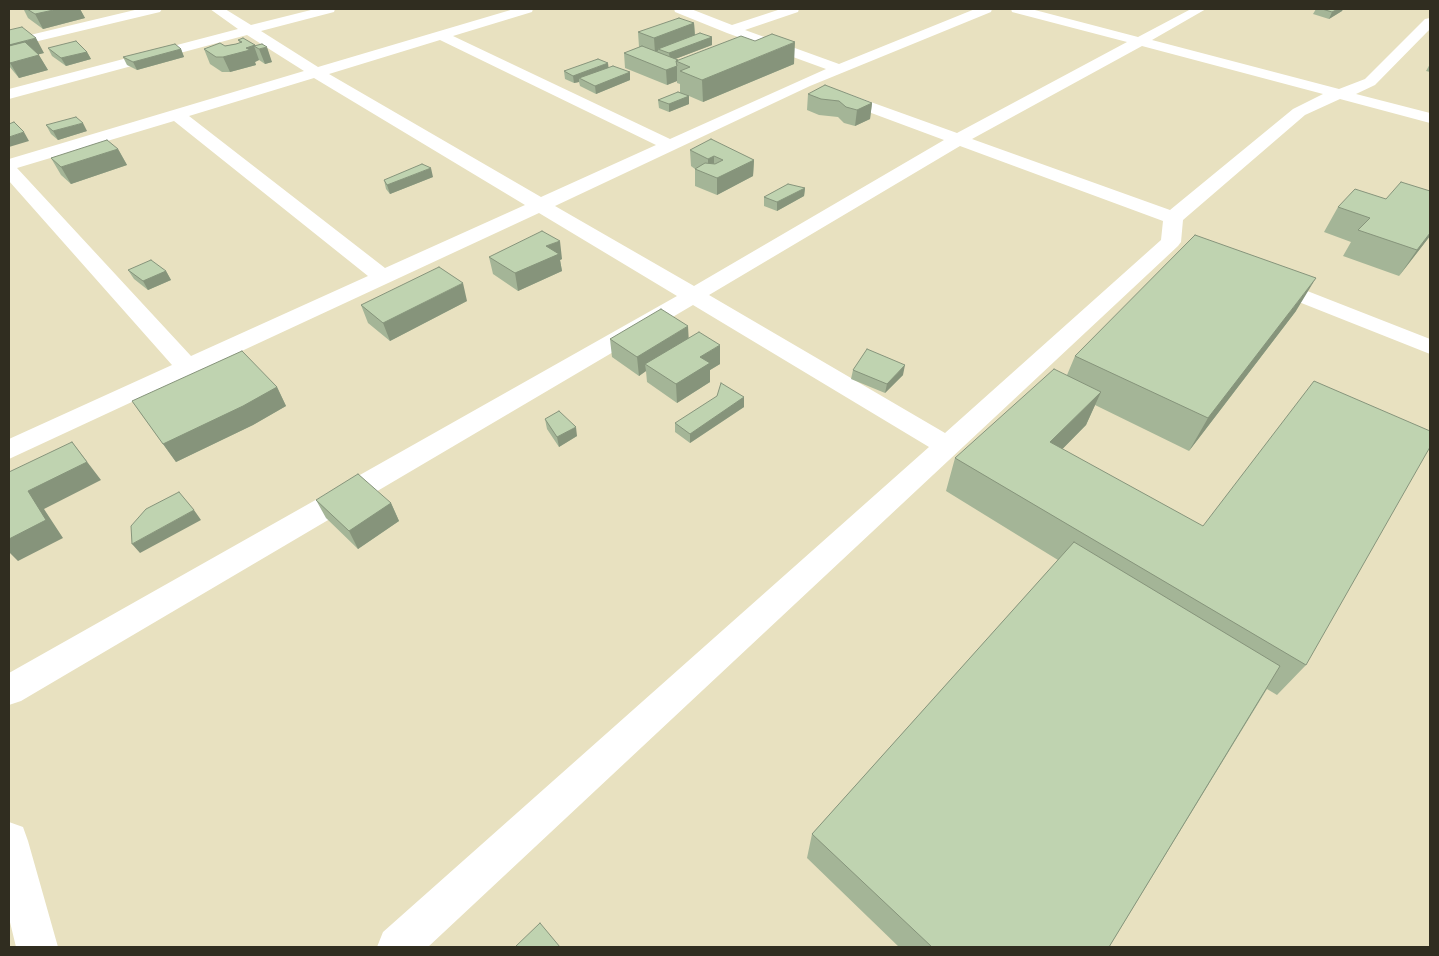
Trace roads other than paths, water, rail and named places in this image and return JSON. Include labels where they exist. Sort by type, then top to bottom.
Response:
[{"type":"street","points":[[11,41],[155,9]]},
{"type":"street","points":[[216,9],[315,72],[949,447]]},
{"type":"street","points":[[9,94],[329,9]]},
{"type":"street","points":[[9,165],[526,9]]},
{"type":"street","points":[[680,9],[839,69]]},
{"type":"street","points":[[732,30],[793,9]]},
{"type":"street","points":[[9,450],[542,206],[805,83],[986,9]]},
{"type":"street","points":[[1017,9],[1430,118]]},
{"type":"street","points":[[9,690],[693,296],[957,140],[1200,9]]},
{"type":"street","points":[[398,947],[1178,237],[1299,112],[1340,93],[1361,87],[1370,82],[1430,22]]},
{"type":"street","points":[[441,35],[670,145]]},
{"type":"street","points":[[805,83],[957,140],[1178,237]]},
{"type":"street","points":[[176,114],[384,278]]},
{"type":"street","points":[[9,170],[187,367]]},
{"type":"street","points":[[1254,276],[1430,347]]},
{"type":"street","points":[[9,842],[37,947]]}]
